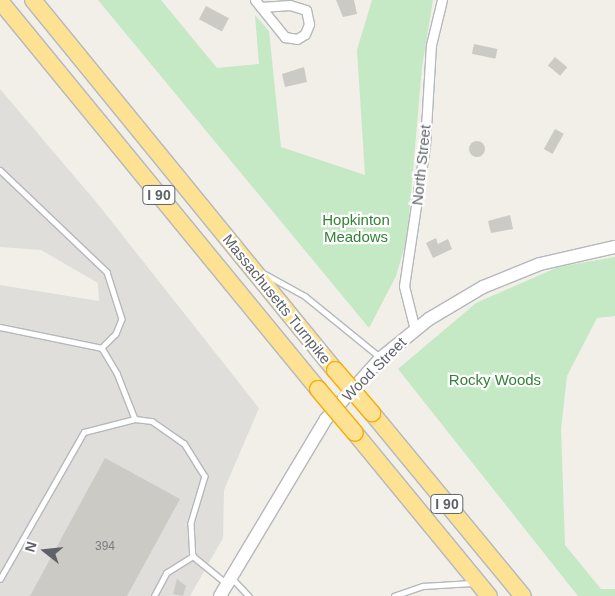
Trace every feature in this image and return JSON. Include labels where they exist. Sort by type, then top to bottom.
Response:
[{"type":"highway","name":"Massachusetts Turnpike","points":[[33,0],[250,267],[523,596]]},
{"type":"highway","name":"Massachusetts Turnpike","points":[[0,1],[489,596]]},
{"type":"main road","name":"Wood Street","points":[[220,596],[326,419],[381,358],[414,330],[501,279],[560,258],[615,247]]},
{"type":"street","name":"North Street","points":[[414,330],[404,286],[425,145],[431,45],[442,0]]},
{"type":"street","points":[[258,4],[290,5],[306,10],[309,24],[305,34],[297,39],[285,37],[258,4]]},
{"type":"lane","points":[[0,170],[107,272],[122,319],[116,334],[102,348]]},
{"type":"lane","points":[[250,267],[305,296],[381,358]]},
{"type":"lane","points":[[0,326],[102,348],[117,373],[135,419]]},
{"type":"lane","points":[[0,579],[2,570],[84,432],[135,419],[152,421],[184,443],[205,476],[191,523],[193,556]]},
{"type":"lane","points":[[193,556],[249,596]]},
{"type":"lane","points":[[154,596],[166,573],[193,556]]},
{"type":"lane","points":[[394,596],[423,586],[478,583]]},
{"type":"shaded area","points":[[0,89],[97,203],[259,408],[224,490],[223,538],[190,596],[0,596],[0,285],[99,301],[98,283],[41,250],[0,247]]},
{"type":"green space","name":"Hopkinton Meadows","points":[[98,0],[161,0],[217,68],[259,64],[255,15],[269,31],[281,147],[365,175],[357,50],[372,0],[433,0],[422,67],[407,239],[396,276],[369,328]]},
{"type":"green space","name":"Rocky Woods","points":[[615,257],[615,316],[597,318],[567,376],[561,429],[565,545],[601,589],[615,589],[615,596],[578,596],[398,369],[476,303],[558,267]]},
{"type":"building","points":[[336,0],[354,0],[357,14],[343,17]]},
{"type":"building","points":[[206,6],[229,18],[222,31],[199,19]]},
{"type":"building","points":[[474,44],[497,49],[495,59],[472,54]]},
{"type":"building","points":[[555,57],[567,67],[560,76],[548,65]]},
{"type":"building","points":[[304,67],[307,82],[285,87],[282,74]]},
{"type":"building","points":[[555,129],[564,134],[553,154],[544,149]]},
{"type":"building","points":[[477,141],[483,143],[485,149],[483,155],[477,157],[471,155],[469,149],[471,143]]},
{"type":"building","points":[[510,215],[513,229],[491,233],[488,221]]},
{"type":"building","points":[[436,238],[438,244],[448,239],[452,249],[433,258],[426,243]]},
{"type":"building","points":[[105,458],[180,499],[127,596],[30,596]]},
{"type":"building","points":[[177,579],[186,586],[183,596],[173,594]]}]
